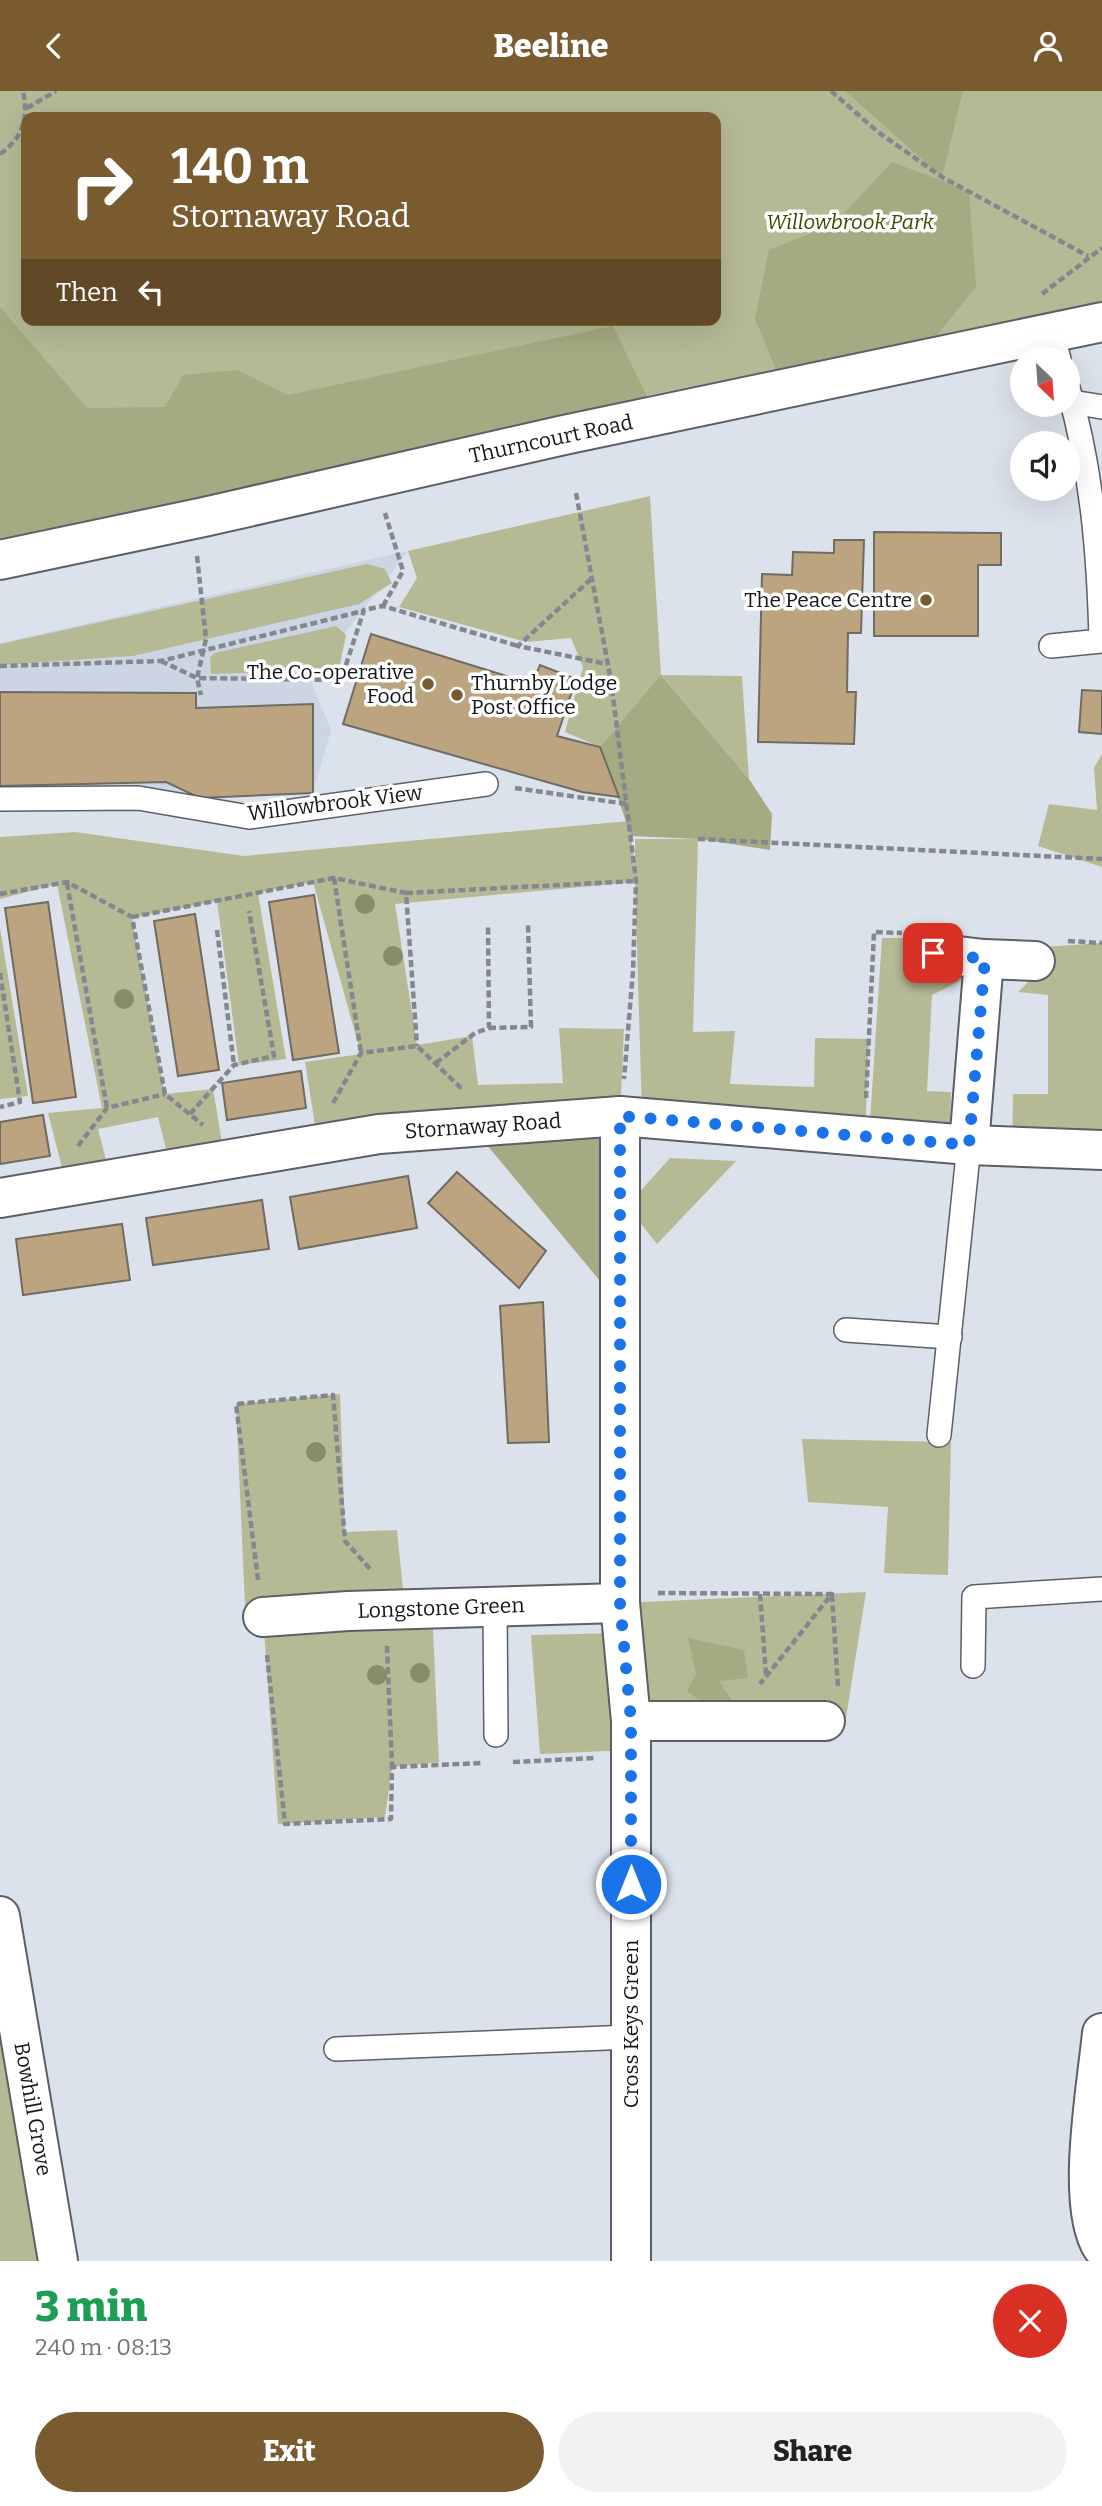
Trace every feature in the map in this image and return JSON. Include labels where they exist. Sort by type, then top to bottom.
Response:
[{"type":"street","name":"Thurncourt Road","points":[[0,560],[192,520],[564,435],[1055,346],[1102,322]]},
{"type":"street","points":[[933,953],[1035,961]]},
{"type":"street","points":[[969,1145],[985,959]]},
{"type":"street","name":"Stornaway Road","points":[[0,1198],[379,1134],[620,1116],[969,1145],[1102,1150]]},
{"type":"street","name":"Cross Keys Green","points":[[620,1116],[620,1598],[631,1739],[631,2261]]},
{"type":"street","name":"Longstone Green","points":[[263,1617],[395,1609],[495,1607],[620,1598]]},
{"type":"street","points":[[631,1739],[732,1720],[825,1721]]},
{"type":"street","name":"Bowhill Grove","points":[[0,1916],[10,2041],[58,2261]]},
{"type":"street","points":[[1102,2033],[1087,2187],[1096,2237],[1102,2247]]},
{"type":"lane","points":[[1080,399],[1102,407]]},
{"type":"lane","points":[[1051,646],[1101,641],[1090,496],[1076,417]]},
{"type":"lane","name":"Willowbrook View","points":[[0,799],[138,798],[249,817],[486,784]]},
{"type":"lane","points":[[939,1436],[969,1145]]},
{"type":"lane","points":[[846,1330],[950,1337]]},
{"type":"lane","points":[[973,1666],[974,1597],[1102,1589]]},
{"type":"lane","points":[[495,1607],[496,1735]]},
{"type":"lane","points":[[336,2049],[631,2037]]},
{"type":"path","points":[[23,91],[26,112]]},
{"type":"path","points":[[27,109],[56,91]]},
{"type":"path","points":[[831,91],[878,132],[942,177],[1088,257]]},
{"type":"path","points":[[0,154],[9,148],[21,129]]},
{"type":"path","points":[[374,478],[403,571],[383,606]]},
{"type":"path","points":[[576,493],[607,664],[628,804],[636,881],[633,971],[620,1116]]},
{"type":"path","points":[[192,520],[206,639],[197,678],[201,695]]},
{"type":"path","points":[[519,646],[592,579]]},
{"type":"path","points":[[0,666],[161,661],[383,606],[519,646],[607,664]]},
{"type":"path","points":[[161,661],[197,678],[341,680],[364,610]]},
{"type":"path","points":[[486,784],[628,804]]},
{"type":"path","points":[[698,839],[1102,859]]},
{"type":"path","points":[[0,894],[67,882],[132,918],[334,878],[406,893],[636,881]]},
{"type":"path","points":[[325,1143],[321,1123],[360,1053],[334,878]]},
{"type":"path","points":[[67,882],[107,1108]]},
{"type":"path","points":[[406,893],[417,1046],[475,1102],[479,1126]]},
{"type":"path","points":[[190,1114],[234,1065],[274,1056],[249,911]]},
{"type":"path","points":[[132,918],[165,1094],[221,1139],[225,1160]]},
{"type":"path","points":[[436,1063],[475,1033],[489,1028],[531,1027],[528,924]]},
{"type":"path","points":[[488,926],[489,1028]]},
{"type":"path","points":[[217,930],[234,1065]]},
{"type":"path","points":[[0,973],[20,1103],[0,1107]]},
{"type":"path","points":[[360,1053],[417,1046]]},
{"type":"path","points":[[67,1187],[63,1165],[107,1108],[165,1094]]},
{"type":"path","points":[[333,1395],[345,1541],[395,1609],[391,1819],[285,1824],[263,1617],[236,1404],[333,1395]]},
{"type":"path","points":[[760,1594],[766,1676]]},
{"type":"path","points":[[620,1598],[832,1594],[732,1720]]},
{"type":"path","points":[[512,1762],[631,1739]]},
{"type":"path","points":[[392,1767],[485,1763]]},
{"type":"shaded area","points":[[408,551],[310,679],[331,730],[313,793],[0,794],[0,643]]},
{"type":"green space","name":"Willowbrook Park","points":[[0,91],[1102,91],[1102,304],[199,486],[0,529]]},
{"type":"green space","points":[[845,91],[963,91],[942,177]]},
{"type":"green space","points":[[892,162],[969,191],[976,287],[917,360],[780,379],[755,319],[769,250],[834,224]]},
{"type":"green space","points":[[0,307],[87,408],[165,407],[183,375],[237,370],[288,395],[613,326],[651,405],[0,551]]},
{"type":"green space","points":[[650,496],[661,675],[742,676],[749,779],[662,676],[600,747],[565,732],[583,667],[571,638],[526,642],[399,607],[417,578],[408,551]]},
{"type":"green space","points":[[367,564],[385,569],[392,583],[359,604],[133,656],[0,665],[0,644]]},
{"type":"green space","points":[[336,626],[346,635],[340,664],[329,670],[211,674],[210,658],[214,653]]},
{"type":"green space","points":[[661,675],[749,779],[772,814],[770,850],[698,839],[631,836],[600,747]]},
{"type":"green space","points":[[1102,754],[1102,867],[1038,846],[1049,804],[1097,810],[1094,768]]},
{"type":"green space","points":[[629,821],[635,866],[635,839],[698,839],[693,1032],[735,1031],[730,1084],[814,1087],[815,1038],[869,1039],[865,1137],[642,1113],[635,882],[395,904],[417,1045],[472,1036],[478,1085],[563,1083],[559,1028],[624,1029],[620,1116],[318,1144],[305,1062],[361,1054],[313,882],[258,893],[286,1059],[239,1065],[217,901],[132,918],[165,1094],[213,1089],[225,1160],[171,1169],[158,1117],[98,1129],[111,1179],[67,1187],[48,1113],[102,1108],[57,884],[0,899],[0,837],[75,832],[244,856]]},
{"type":"green space","points":[[0,928],[28,1096],[0,1099]]},
{"type":"green space","points":[[882,938],[924,938],[968,977],[932,995],[927,1091],[951,1092],[950,1143],[869,1137]]},
{"type":"green space","points":[[1102,943],[1102,1150],[1012,1147],[1013,1094],[1048,1094],[1048,995],[1018,992],[1047,964],[1043,947]]},
{"type":"green space","points":[[620,1116],[620,1305],[472,1127]]},
{"type":"green space","points":[[670,1158],[736,1161],[657,1244],[627,1206]]},
{"type":"green space","points":[[340,1394],[345,1532],[397,1530],[405,1609],[432,1608],[439,1762],[392,1767],[385,1817],[278,1824],[263,1617],[347,1598],[245,1606],[236,1404]]},
{"type":"green space","points":[[802,1439],[951,1442],[948,1575],[884,1573],[888,1507],[808,1502]]},
{"type":"green space","points":[[866,1592],[846,1718],[825,1721],[631,1721],[631,1750],[540,1754],[531,1635],[622,1633],[620,1603]]},
{"type":"green space","points":[[688,1638],[744,1650],[748,1678],[719,1681],[734,1704],[717,1714],[687,1691],[696,1674]]},
{"type":"green space","points":[[21,2039],[62,2261],[0,2261],[0,2043]]},
{"type":"building","name":"The Peace Centre","points":[[874,532],[1001,533],[1001,565],[978,565],[978,636],[874,636]]},
{"type":"building","points":[[834,540],[864,540],[861,633],[848,633],[847,692],[856,692],[854,744],[758,742],[762,574],[792,575],[793,552],[834,553]]},
{"type":"building","points":[[371,634],[532,684],[540,665],[576,679],[557,736],[600,747],[619,797],[582,792],[343,724]]},
{"type":"building","points":[[1082,690],[1102,691],[1102,734],[1079,732]]},
{"type":"building","points":[[0,692],[196,693],[196,708],[313,704],[313,793],[200,798],[166,782],[0,786]]},
{"type":"building","points":[[314,895],[339,1053],[293,1060],[269,902]]},
{"type":"building","points":[[48,902],[76,1097],[33,1103],[5,908]]},
{"type":"building","points":[[195,914],[219,1070],[178,1076],[154,921]]},
{"type":"building","points":[[301,1071],[306,1108],[227,1120],[222,1083]]},
{"type":"building","points":[[43,1115],[50,1156],[0,1164],[0,1122]]},
{"type":"building","points":[[457,1172],[546,1251],[519,1288],[428,1203]]},
{"type":"building","points":[[408,1176],[417,1228],[299,1249],[290,1197]]},
{"type":"building","points":[[262,1200],[269,1249],[153,1265],[146,1218]]},
{"type":"building","points":[[122,1224],[130,1280],[23,1295],[16,1239]]},
{"type":"building","points":[[543,1302],[549,1442],[508,1443],[500,1306]]},
{"type":"place","name":"The Peace Centre","points":[[926,600]]},
{"type":"place","name":"The Co-operative Food","points":[[428,684]]},
{"type":"place","name":"Thurnby Lodge Post Office","points":[[457,695]]},
{"type":"route","points":[[631,1884],[631,1721],[620,1603],[620,1116],[969,1145],[985,959],[933,953]]}]
